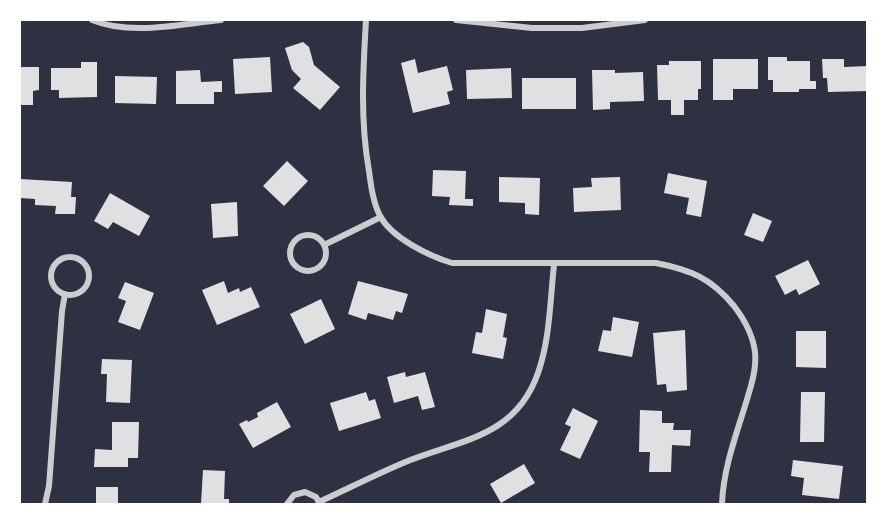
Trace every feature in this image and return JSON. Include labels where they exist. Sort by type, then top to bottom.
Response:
[{"type":"street","points":[[92,20],[120,27],[154,27],[221,20]]},
{"type":"street","points":[[366,20],[362,92],[364,143],[373,195],[381,217],[394,231],[434,258],[452,263],[554,265],[656,263],[682,269],[704,278],[724,293],[739,312],[750,333],[755,352],[753,379],[729,458],[722,504]]},
{"type":"street","points":[[456,20],[532,28],[572,28],[645,20]]},
{"type":"street","points":[[324,245],[381,217]]},
{"type":"street","points":[[309,235],[320,240],[324,245],[325,257],[318,267],[306,271],[291,261],[290,248],[297,238],[309,235]]},
{"type":"street","points":[[75,258],[86,265],[87,284],[78,293],[65,294],[54,287],[51,281],[53,268],[62,259],[75,258]]},
{"type":"street","points":[[287,504],[294,495],[305,492],[311,493],[320,503],[404,462],[484,435],[519,408],[540,364],[547,334],[554,265]]},
{"type":"street","points":[[45,504],[49,486],[65,294]]},
{"type":"building","points":[[303,42],[309,47],[314,65],[340,87],[320,110],[293,88],[301,79],[292,70],[285,48]]},
{"type":"building","points":[[270,57],[272,92],[235,94],[233,59]]},
{"type":"building","points":[[768,57],[787,57],[787,61],[810,61],[810,81],[816,81],[816,89],[799,89],[799,92],[773,92],[773,80],[768,80]]},
{"type":"building","points":[[415,59],[418,73],[447,66],[453,90],[447,92],[450,104],[413,113],[401,63]]},
{"type":"building","points":[[713,59],[758,59],[758,89],[733,89],[733,100],[713,100]]},
{"type":"building","points":[[822,59],[844,59],[844,67],[868,66],[868,91],[828,92],[827,78],[823,78]]},
{"type":"building","points":[[669,61],[701,61],[701,89],[698,89],[698,100],[684,100],[684,115],[671,115],[671,100],[658,100],[657,65],[669,65]]},
{"type":"building","points":[[81,62],[97,62],[97,97],[59,98],[59,90],[51,90],[51,68],[81,68]]},
{"type":"building","points":[[21,67],[39,67],[39,90],[33,91],[33,105],[20,105]]},
{"type":"building","points":[[511,68],[512,98],[467,99],[466,70]]},
{"type":"building","points":[[200,70],[201,82],[222,81],[222,92],[214,92],[214,104],[176,104],[176,71]]},
{"type":"building","points":[[592,70],[615,70],[615,73],[643,72],[644,101],[610,102],[610,109],[593,110]]},
{"type":"building","points":[[115,76],[157,77],[156,104],[115,103]]},
{"type":"building","points":[[522,78],[576,78],[576,109],[522,109]]},
{"type":"building","points":[[287,161],[308,181],[284,206],[263,186]]},
{"type":"building","points":[[433,170],[466,171],[465,199],[473,199],[473,206],[449,205],[450,197],[432,196]]},
{"type":"building","points":[[668,173],[707,181],[701,217],[686,214],[689,198],[664,193]]},
{"type":"building","points":[[499,177],[540,178],[539,215],[525,214],[525,203],[499,202]]},
{"type":"building","points":[[620,177],[621,210],[574,212],[573,188],[592,187],[591,178]]},
{"type":"building","points":[[20,179],[72,182],[71,197],[76,197],[75,214],[55,214],[56,206],[35,205],[35,199],[20,198]]},
{"type":"building","points":[[110,193],[150,216],[139,236],[113,222],[108,229],[94,221]]},
{"type":"building","points":[[237,202],[238,236],[213,238],[211,204]]},
{"type":"building","points":[[753,213],[772,221],[763,242],[744,235]]},
{"type":"building","points":[[808,260],[820,284],[799,295],[796,289],[785,295],[775,276]]},
{"type":"building","points":[[224,281],[228,293],[239,288],[240,292],[251,287],[260,307],[217,325],[202,290]]},
{"type":"building","points":[[358,281],[408,294],[402,313],[396,311],[393,320],[368,313],[366,320],[348,314]]},
{"type":"building","points":[[125,282],[154,293],[140,330],[118,322],[126,301],[118,298]]},
{"type":"building","points":[[321,299],[335,329],[305,344],[290,314]]},
{"type":"building","points":[[486,309],[507,314],[503,337],[507,338],[503,359],[472,353],[476,332],[482,333]]},
{"type":"building","points":[[613,317],[639,322],[632,357],[598,351],[603,330],[611,331]]},
{"type":"building","points":[[685,330],[687,390],[667,392],[666,384],[657,385],[653,333]]},
{"type":"building","points":[[796,331],[826,331],[826,368],[796,367]]},
{"type":"building","points":[[102,359],[132,360],[130,403],[106,402],[107,374],[101,374]]},
{"type":"building","points":[[405,372],[406,377],[425,372],[435,407],[422,410],[418,396],[394,403],[387,377]]},
{"type":"building","points":[[366,392],[369,401],[375,399],[381,418],[339,431],[330,403]]},
{"type":"building","points":[[801,392],[825,392],[824,442],[800,442]]},
{"type":"building","points":[[277,402],[291,427],[253,448],[239,424],[258,417],[257,413]]},
{"type":"building","points":[[573,408],[598,421],[580,459],[560,450],[571,427],[565,424]]},
{"type":"building","points":[[640,410],[662,411],[662,423],[674,423],[673,430],[691,430],[690,446],[672,445],[671,472],[649,472],[650,452],[639,452]]},
{"type":"building","points":[[112,422],[139,422],[138,458],[128,458],[128,467],[94,467],[95,449],[112,450]]},
{"type":"building","points":[[793,460],[843,466],[839,499],[802,495],[804,478],[791,476]]},
{"type":"building","points":[[524,464],[535,483],[501,503],[490,484]]},
{"type":"building","points":[[203,470],[225,471],[224,499],[229,499],[229,504],[201,504]]},
{"type":"building","points":[[96,487],[118,487],[118,504],[96,504]]}]
